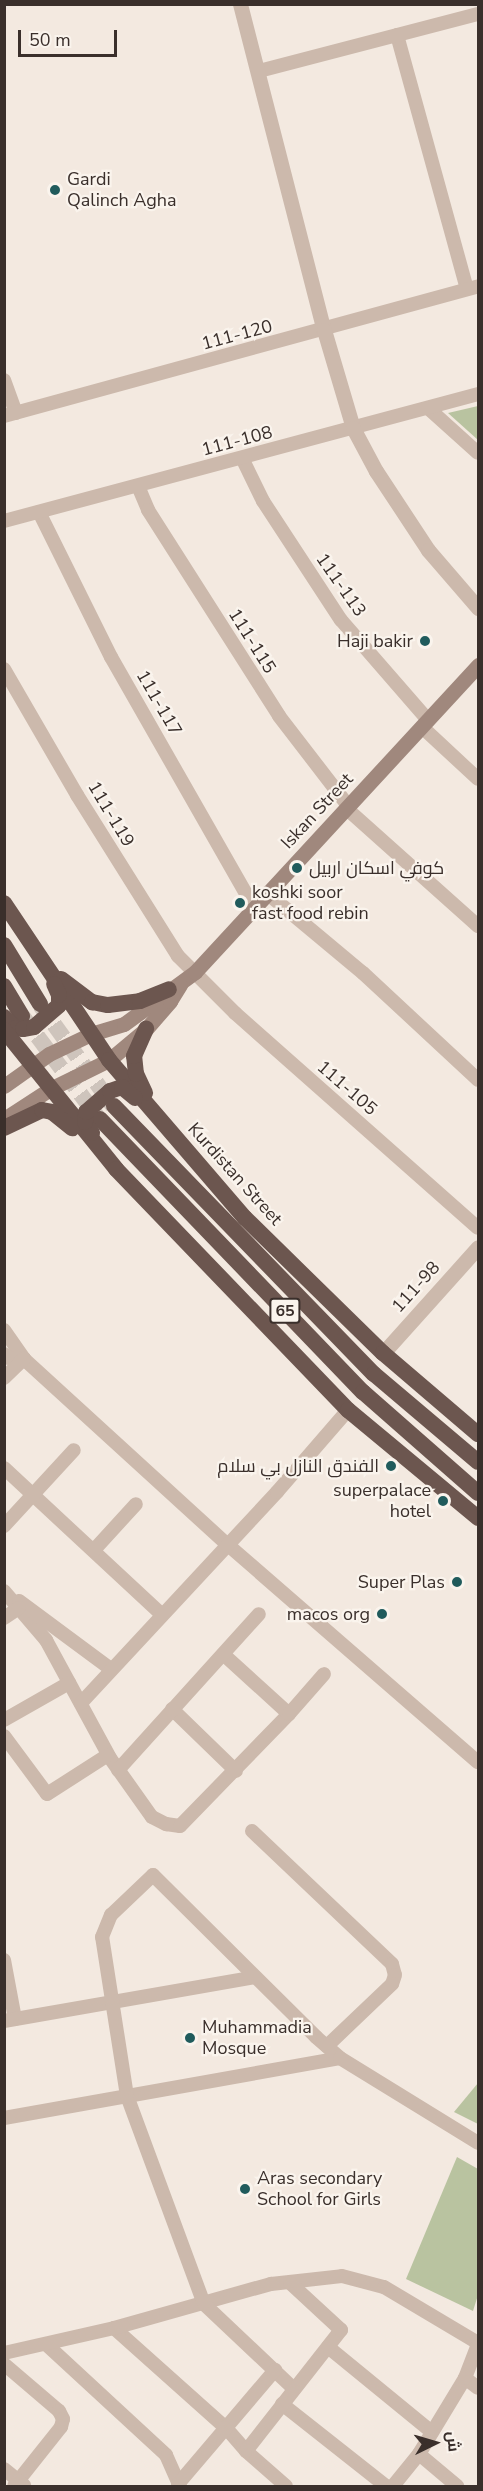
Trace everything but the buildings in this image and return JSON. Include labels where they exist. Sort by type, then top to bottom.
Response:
[{"type":"highway","name":"Kurdistan Street","points":[[4,903],[109,1060],[245,1218],[383,1353],[478,1434]]},
{"type":"highway","points":[[4,945],[40,1004]]},
{"type":"highway","points":[[45,964],[75,990],[100,1004],[140,1001],[175,986]]},
{"type":"highway","points":[[4,1017],[15,1028],[26,1029],[34,1027],[54,1011],[58,1005],[59,996],[45,964]]},
{"type":"highway","points":[[4,986],[22,1016]]},
{"type":"highway","points":[[146,1029],[136,1047],[135,1065],[139,1081],[157,1115]]},
{"type":"highway","name":"65","points":[[4,1030],[116,1169],[348,1410],[478,1518]]},
{"type":"highway","points":[[116,1169],[86,1124],[85,1117],[87,1111],[117,1087],[127,1090],[184,1147]]},
{"type":"highway","name":"65","points":[[114,1106],[374,1374],[478,1462]]},
{"type":"highway","points":[[4,1128],[34,1113],[52,1112],[116,1169]]},
{"type":"highway","name":"65","points":[[100,1119],[363,1392],[478,1493]]},
{"type":"main road","name":"Iskan Street","points":[[4,1086],[62,1047],[124,1024],[195,972],[478,665]]},
{"type":"main road","name":"Iskan Street","points":[[4,1119],[50,1089],[82,1076],[109,1060],[146,1029],[170,1001],[175,986]]},
{"type":"street","points":[[240,4],[324,330],[353,428],[376,471],[428,550],[478,608]]},
{"type":"street","points":[[259,71],[478,14]]},
{"type":"street","points":[[397,35],[473,288]]},
{"type":"street","name":"111-120","points":[[10,414],[473,288]]},
{"type":"street","points":[[4,380],[10,414]]},
{"type":"street","name":"111-108","points":[[4,522],[478,394]]},
{"type":"street","points":[[428,408],[478,453]]},
{"type":"street","name":"111-113","points":[[242,458],[263,501],[341,620],[425,724],[478,779]]},
{"type":"street","name":"111-115","points":[[138,486],[148,510],[279,716],[348,808],[478,926]]},
{"type":"street","name":"111-117","points":[[39,512],[111,657],[254,908]]},
{"type":"street","name":"111-119","points":[[4,669],[162,933],[178,956],[195,972]]},
{"type":"street","points":[[267,892],[363,973],[478,1080]]},
{"type":"street","name":"111-105","points":[[195,972],[235,1013],[478,1228]]},
{"type":"street","name":"111-98","points":[[383,1353],[478,1247]]},
{"type":"street","points":[[4,1330],[24,1359],[228,1545],[478,1762]]},
{"type":"street","points":[[4,1354],[9,1358],[24,1359]]},
{"type":"street","points":[[4,1378],[24,1359]]},
{"type":"street","points":[[81,1703],[161,1614],[228,1545],[348,1410]]},
{"type":"street","points":[[4,1526],[74,1450]]},
{"type":"street","points":[[4,1468],[161,1614]]},
{"type":"street","points":[[94,1550],[136,1504]]},
{"type":"street","points":[[4,1591],[111,1669]]},
{"type":"street","points":[[4,1591],[46,1640],[118,1770],[152,1817],[166,1824],[180,1826],[236,1771],[324,1674]]},
{"type":"street","points":[[4,1618],[19,1608]]},
{"type":"street","points":[[118,1770],[259,1614]]},
{"type":"street","points":[[222,1654],[289,1714]]},
{"type":"street","points":[[4,1720],[69,1683]]},
{"type":"street","points":[[172,1709],[236,1771]]},
{"type":"street","points":[[4,1736],[47,1794],[108,1755]]},
{"type":"street","points":[[252,1831],[392,1964],[395,1975],[392,1984],[327,2046]]},
{"type":"street","points":[[294,2389],[204,2304],[127,2096],[102,1937],[111,1915],[153,1875],[340,2058],[478,2143]]},
{"type":"street","points":[[4,1960],[10,2020],[255,1977]]},
{"type":"street","points":[[4,2118],[340,2058]]},
{"type":"street","points":[[4,2353],[114,2328],[271,2284],[342,2276],[384,2287],[478,2344],[465,2378],[419,2454],[393,2487]]},
{"type":"street","points":[[246,2451],[341,2330],[290,2283]]},
{"type":"street","points":[[114,2328],[227,2428],[246,2451],[286,2487]]},
{"type":"street","points":[[47,2345],[166,2455],[179,2485],[275,2370]]},
{"type":"street","points":[[328,2347],[432,2432]]},
{"type":"street","points":[[4,2364],[59,2411],[63,2419],[61,2427],[20,2485],[4,2469]]},
{"type":"street","points":[[465,2378],[478,2388]]},
{"type":"street","points":[[282,2404],[386,2487]]},
{"type":"street","points":[[419,2454],[457,2487]]},
{"type":"green space","points":[[478,406],[478,440],[448,413]]},
{"type":"green space","points":[[478,2083],[478,2124],[454,2112]]},
{"type":"green space","points":[[457,2157],[478,2169],[478,2295],[473,2311],[406,2279]]},
{"type":"tunnel","points":[[40,1005],[113,1106]]},
{"type":"tunnel","points":[[23,1017],[99,1119]]},
{"type":"place","name":"Gardi Qalinch Agha","points":[[55,190]]},
{"type":"place","name":"Haji bakir","points":[[425,641]]},
{"type":"place","name":"كوفي اسكان اربيل","points":[[297,868]]},
{"type":"place","name":"koshki soor fast food rebin","points":[[240,903]]},
{"type":"place","name":"الفندق النازل بي سلام","points":[[391,1466]]},
{"type":"place","name":"superpalace hotel","points":[[443,1501]]},
{"type":"place","name":"Super Plas","points":[[457,1582]]},
{"type":"place","name":"macos org","points":[[382,1614]]},
{"type":"place","name":"Muhammadia Mosque","points":[[190,2038]]},
{"type":"place","name":"Aras secondary School for Girls","points":[[245,2189]]}]
